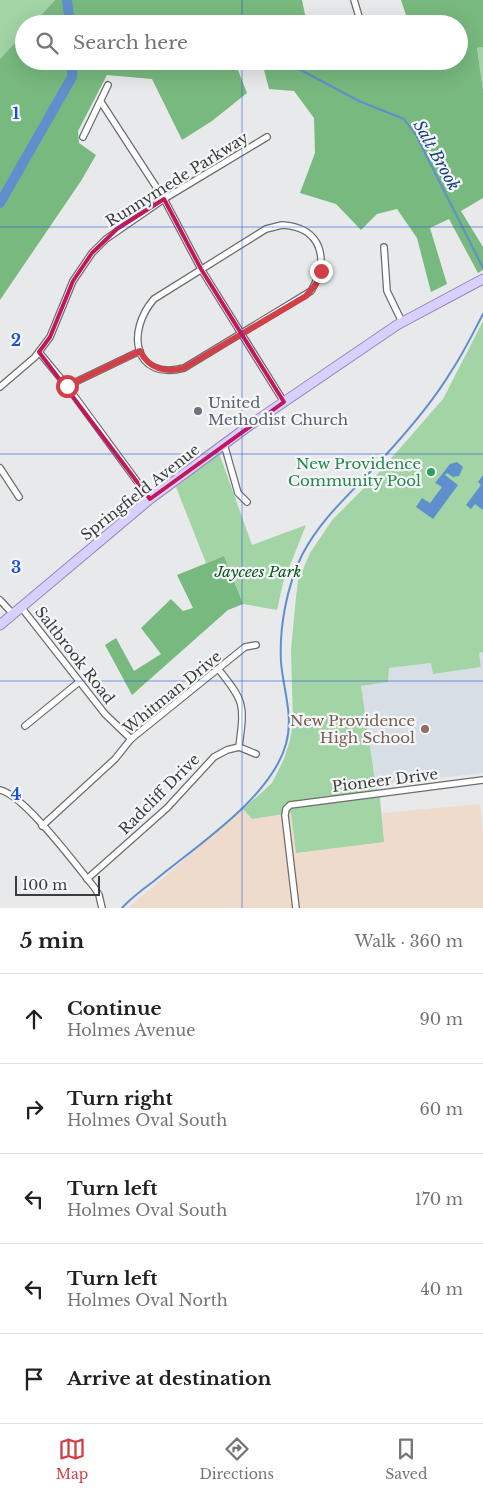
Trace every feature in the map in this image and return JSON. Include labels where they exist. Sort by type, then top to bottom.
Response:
[{"type":"main road","name":"Springfield Avenue","points":[[0,625],[150,499],[224,444],[402,322],[482,279]]},
{"type":"street","points":[[354,0],[358,15]]},
{"type":"street","points":[[82,137],[101,102],[108,84]]},
{"type":"street","points":[[101,102],[164,199],[201,269],[284,402]]},
{"type":"street","name":"Runnymede Parkway","points":[[0,387],[39,352],[50,337],[73,281],[92,253],[117,229],[267,137]]},
{"type":"street","points":[[295,226],[312,238],[321,253],[322,269],[312,291],[306,296],[192,365],[178,370],[167,370],[153,366],[144,359],[140,351],[137,332],[142,317],[150,304],[159,295],[201,269],[271,227],[295,226]]},
{"type":"street","points":[[384,247],[387,291],[402,322]]},
{"type":"street","points":[[67,386],[140,351]]},
{"type":"street","points":[[39,352],[67,386],[150,499]]},
{"type":"street","points":[[224,444],[238,493],[247,502]]},
{"type":"street","points":[[0,468],[19,497]]},
{"type":"street","points":[[0,600],[13,614]]},
{"type":"street","name":"Saltbrook Road","points":[[21,607],[105,714],[131,739]]},
{"type":"street","name":"Whitman Drive","points":[[42,826],[115,759],[131,739],[245,648],[256,646]]},
{"type":"street","points":[[219,670],[241,701],[243,716],[239,747],[256,754]]},
{"type":"street","points":[[26,726],[79,682]]},
{"type":"street","name":"Radcliff Drive","points":[[88,879],[167,808],[214,757],[227,750],[239,747]]},
{"type":"street","name":"Pioneer Drive","points":[[296,908],[285,815],[286,809],[290,805],[483,780]]},
{"type":"street","points":[[0,790],[15,796],[88,879],[99,895],[102,908]]},
{"type":"highlighted area","points":[[164,199],[201,269],[284,402],[150,499],[39,352],[50,337],[73,281],[92,253],[117,229]]},
{"type":"shaded area","name":"New Providence High School","points":[[483,652],[483,773],[376,785],[361,686],[388,682],[389,668],[432,663],[433,674],[481,667],[479,653]]},
{"type":"shaded area","points":[[480,804],[483,834],[483,908],[128,908],[243,809],[253,819],[292,813],[296,853],[384,842],[382,813]]},
{"type":"green space","points":[[0,0],[55,0],[41,15],[15,15],[15,43],[0,59]]},
{"type":"green space","points":[[55,0],[302,0],[305,15],[41,15]]},
{"type":"green space","points":[[401,0],[483,0],[483,47],[477,48],[483,90],[483,198],[461,211],[483,247],[483,270],[478,273],[449,219],[430,228],[447,284],[431,292],[417,238],[397,209],[377,214],[361,230],[336,204],[300,193],[315,153],[314,118],[294,91],[269,89],[264,70],[468,70],[468,15],[406,15]]},
{"type":"green space","points":[[15,43],[15,70],[238,70],[247,93],[212,121],[182,140],[152,79],[107,75],[78,131],[79,143],[96,155],[81,181],[0,300],[0,59]]},
{"type":"green space","points":[[483,47],[483,90],[477,48]]},
{"type":"green space","points":[[483,321],[483,652],[479,653],[481,667],[433,674],[431,663],[389,668],[388,682],[361,686],[376,787],[380,798],[384,842],[296,853],[291,813],[252,819],[243,809],[272,783],[284,759],[290,740],[293,723],[291,650],[298,581],[310,553],[333,519],[374,478],[443,399]]},
{"type":"green space","name":"Jaycees Park","points":[[219,453],[252,545],[306,525],[283,583],[277,610],[243,604],[224,556],[206,563],[176,487]]},
{"type":"green space","points":[[224,556],[243,604],[228,610],[132,695],[105,645],[116,638],[134,671],[161,654],[141,628],[171,599],[183,611],[193,608],[177,575]]},
{"type":"water","points":[[457,462],[463,467],[459,476],[453,477],[447,473],[445,475],[458,485],[433,519],[416,507],[422,498],[430,503],[442,487],[435,483],[450,464]]},
{"type":"water","points":[[483,475],[483,510],[475,504],[471,509],[466,505],[481,485],[478,482]]},
{"type":"waterway","points":[[67,0],[69,15]]},
{"type":"waterway","points":[[0,203],[72,77],[72,70]]},
{"type":"waterway","name":"Salt Brook","points":[[301,70],[359,101],[404,119],[416,135],[483,268]]},
{"type":"waterway","points":[[122,908],[230,820],[249,802],[278,764],[286,744],[289,723],[281,662],[281,635],[288,593],[302,555],[329,516],[391,449],[428,405],[445,382],[483,314]]},
{"type":"place","name":"United Methodist Church","points":[[198,411]]},
{"type":"place","name":"New Providence Community Pool","points":[[431,472]]},
{"type":"place","name":"New Providence High School","points":[[425,729]]},
{"type":"route","points":[[67,386],[140,351],[146,362],[158,369],[171,371],[192,365],[306,296],[312,291],[321,271]]}]
